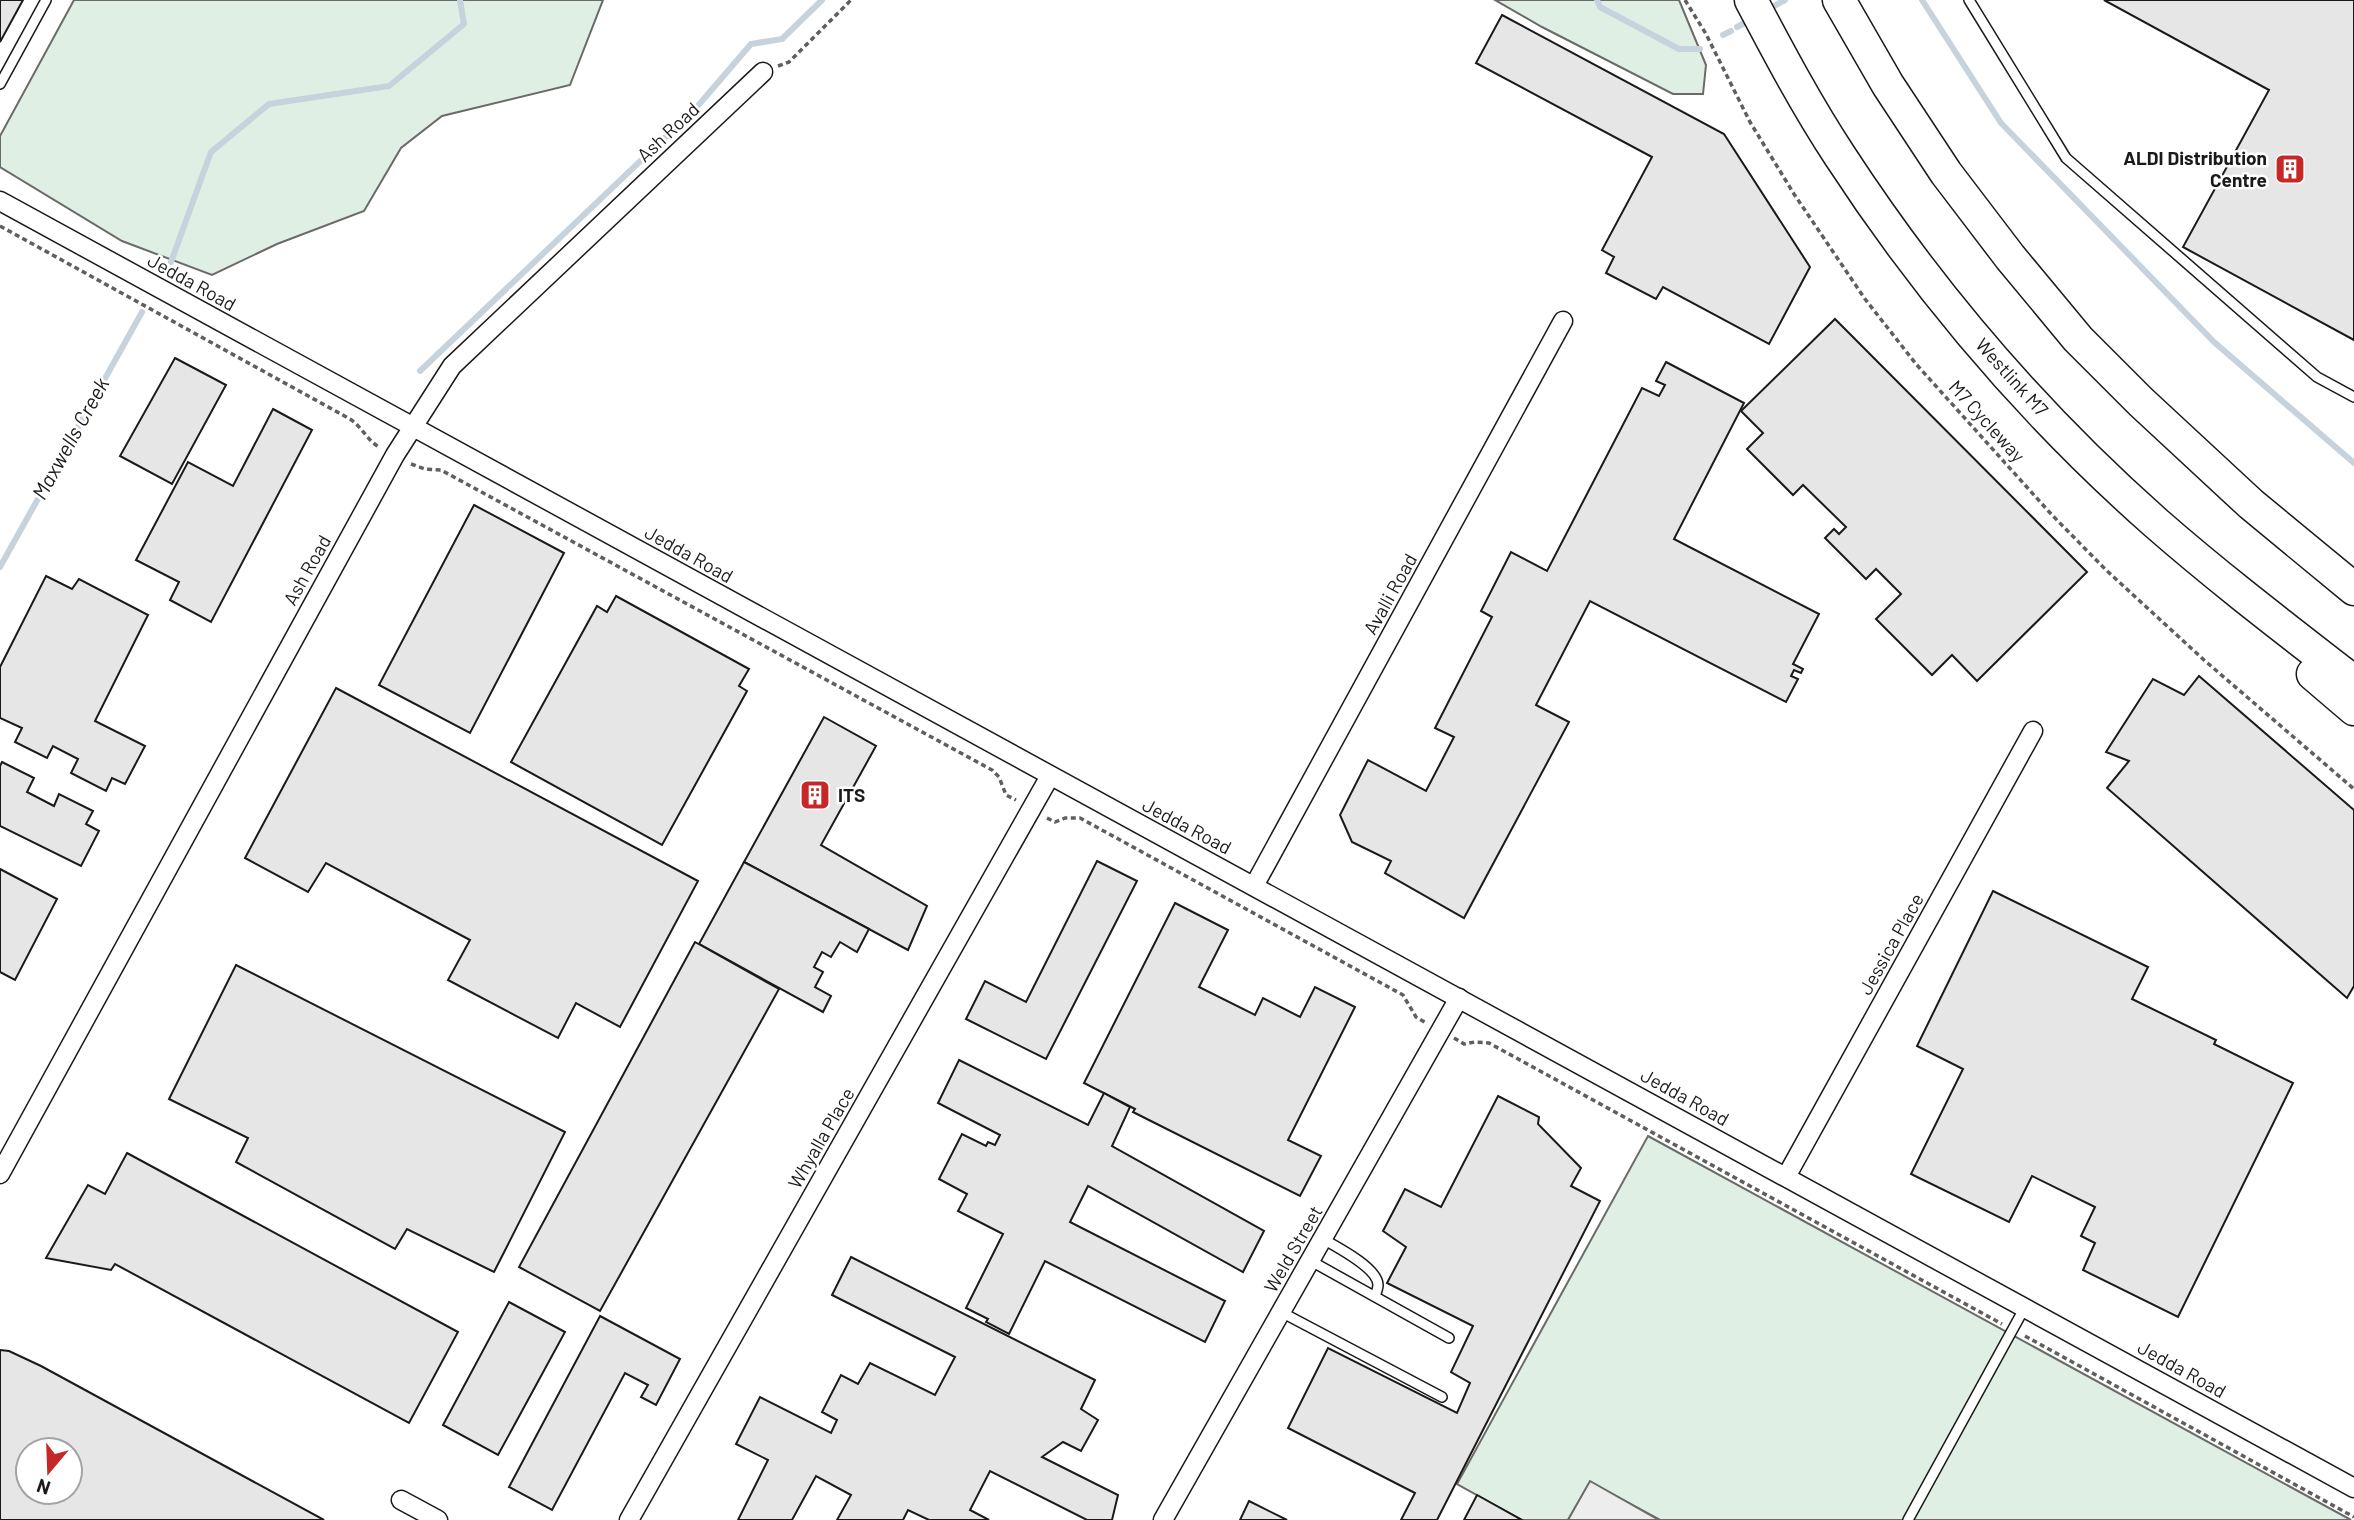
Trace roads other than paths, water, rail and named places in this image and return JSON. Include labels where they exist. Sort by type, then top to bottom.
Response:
[{"type":"highway","name":"Westlink M7","points":[[1751,0],[1796,84],[1847,167],[1953,310],[2002,368],[2085,456],[2155,523],[2354,682]]},
{"type":"highway","points":[[1839,0],[1888,85],[1946,173],[2010,257],[2078,339],[2141,402],[2251,504],[2354,589]]},
{"type":"highway","points":[[2010,257],[2164,403],[2290,517],[2354,570]]},
{"type":"highway","points":[[2085,456],[2171,555],[2354,709]]},
{"type":"street","name":"Ash Road","points":[[0,1174],[412,426],[452,366],[762,72]]},
{"type":"street","name":"Jedda Road","points":[[0,201],[2354,1488]]},
{"type":"street","name":"Avalli Road","points":[[1254,886],[1563,321]]},
{"type":"street","name":"Jessica Place","points":[[1786,1177],[2033,731]]},
{"type":"street","name":"Whyalla Place","points":[[629,1520],[1050,776]]},
{"type":"street","name":"Weld Street","points":[[1163,1520],[1459,998]]},
{"type":"street","points":[[401,1500],[438,1520]]},
{"type":"lane","points":[[0,84],[46,0]]},
{"type":"lane","points":[[1969,0],[2066,158],[2317,376],[2354,397]]},
{"type":"lane","points":[[1323,1239],[1364,1265],[1374,1275],[1378,1285],[1375,1296]]},
{"type":"lane","points":[[1311,1261],[1449,1338]]},
{"type":"lane","points":[[1908,1520],[2025,1307]]},
{"type":"lane","points":[[1281,1312],[1442,1397]]},
{"type":"waterway","name":"Maxwells Creek","points":[[171,262],[211,152],[269,104],[389,86],[464,24],[460,0]]},
{"type":"waterway","points":[[420,371],[696,108],[751,44],[782,39],[822,0]]},
{"type":"waterway","points":[[1597,0],[1600,7],[1679,49],[1700,49]]},
{"type":"waterway","points":[[1765,11],[1785,0]]},
{"type":"waterway","points":[[1922,0],[2001,123],[2214,342],[2354,463]]},
{"type":"waterway","points":[[1737,27],[1750,20]]},
{"type":"waterway","points":[[1723,35],[1731,31]]},
{"type":"waterway","name":"Maxwells Creek","points":[[0,567],[142,312]]},
{"type":"place","name":"ALDI Distribution Centre","points":[[2290,169]]},
{"type":"place","name":"ITS","points":[[815,795]]}]
